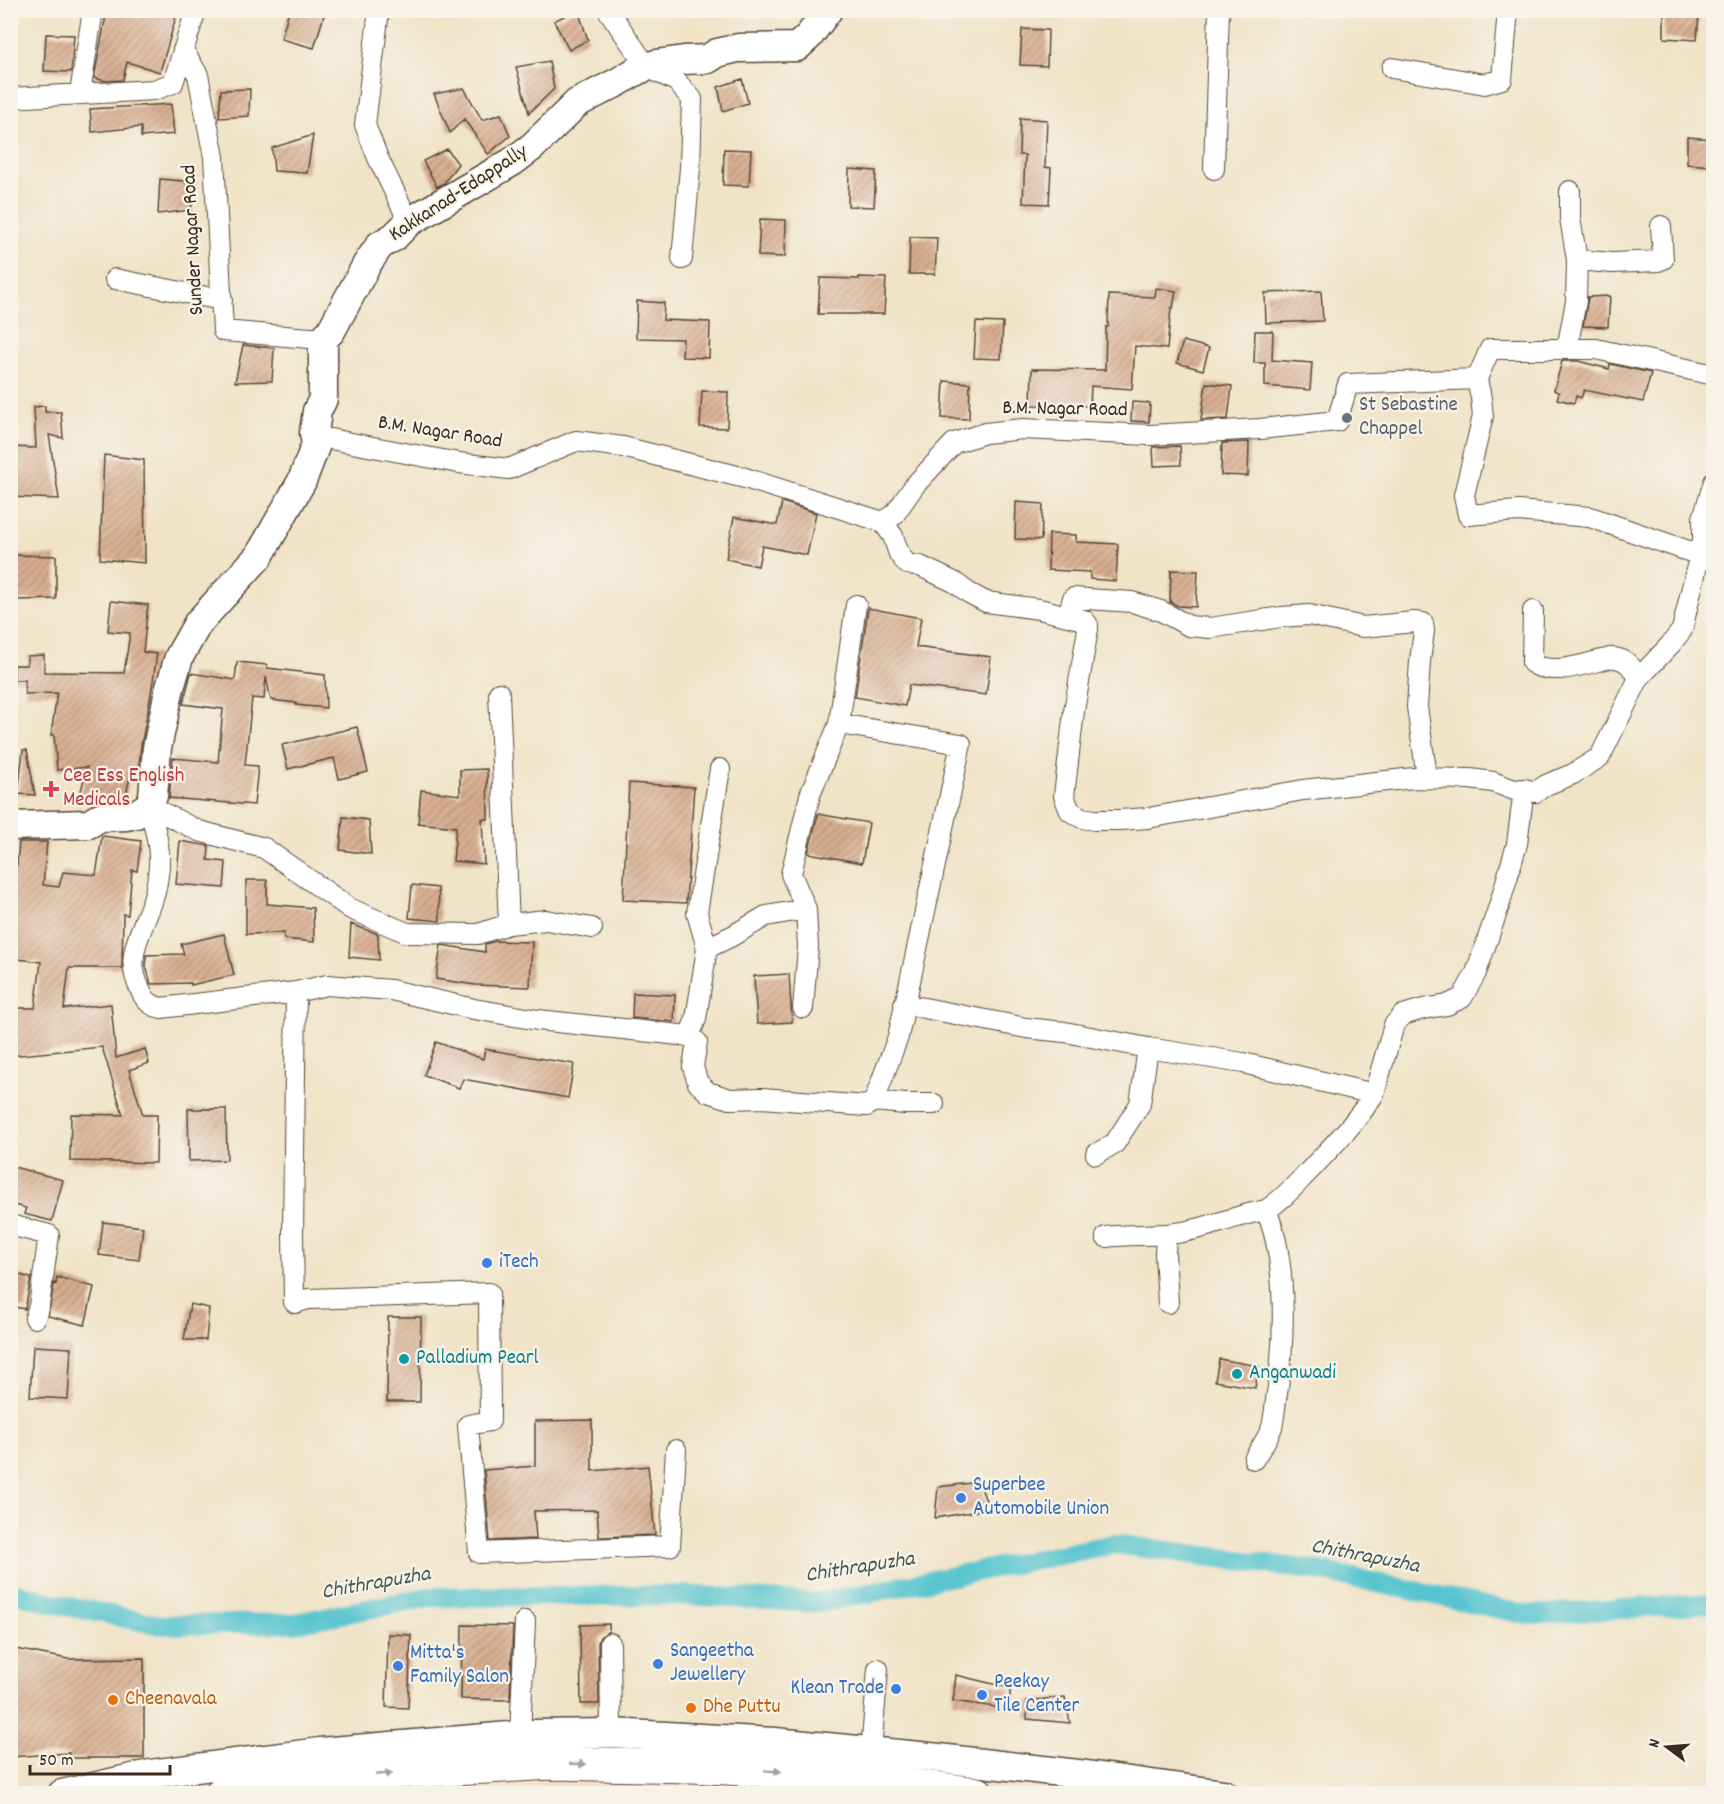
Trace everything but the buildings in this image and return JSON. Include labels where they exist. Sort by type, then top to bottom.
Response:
[{"type":"highway","points":[[221,1794],[386,1773],[552,1763],[693,1766],[776,1771],[863,1779],[978,1794]]},
{"type":"street","points":[[80,93],[93,10]]},
{"type":"street","points":[[10,98],[154,90],[173,83],[196,10]]},
{"type":"street","points":[[379,10],[365,125],[409,222]]},
{"type":"street","points":[[608,10],[647,67],[676,81],[692,99],[690,168],[682,259]]},
{"type":"street","name":"Kakkanad-Edappally","points":[[323,339],[331,331],[380,245],[394,237],[409,222],[512,162],[532,147],[577,103],[647,67],[684,60],[708,59],[717,53],[738,48],[797,47],[828,10]]},
{"type":"street","points":[[1214,169],[1219,10]]},
{"type":"street","points":[[1392,68],[1485,84],[1502,79],[1508,10]]},
{"type":"street","name":"Sunder Nagar Road","points":[[183,50],[198,75],[214,157],[223,331],[323,339]]},
{"type":"street","points":[[1567,349],[1575,301],[1577,260],[1570,218],[1570,191]]},
{"type":"street","points":[[1577,260],[1612,263],[1658,261],[1663,258],[1661,226]]},
{"type":"street","points":[[115,279],[222,300]]},
{"type":"street","points":[[323,339],[323,399],[317,411],[316,444],[302,481],[259,556],[198,623],[179,657],[169,691],[157,748],[153,796],[149,806],[158,841],[158,874],[152,901],[134,950],[136,980],[144,998],[153,1006],[161,1008],[296,992],[327,985],[392,990],[474,1009],[538,1020],[689,1036],[697,1042],[693,1067],[698,1083],[708,1092],[730,1099],[762,1098],[867,1106],[874,1101],[898,1037],[961,744],[839,724]]},
{"type":"street","points":[[1700,555],[1590,517],[1518,511],[1468,515],[1464,495],[1483,416],[1477,379],[1490,349],[1596,349],[1713,375]]},
{"type":"street","name":"B.M. Nagar Road","points":[[315,436],[459,463],[509,469],[576,441],[623,447],[745,478],[883,522],[894,515],[915,485],[954,443],[985,433],[1023,429],[1149,435],[1260,429],[1337,421],[1348,384],[1477,379]]},
{"type":"street","points":[[883,522],[893,536],[898,554],[907,564],[920,566],[954,582],[986,602],[1039,609],[1082,618],[1088,625],[1074,711],[1064,796],[1070,811],[1076,815],[1095,820],[1133,819],[1303,790],[1427,777],[1493,782],[1514,789],[1536,792],[1573,774],[1600,757],[1639,678],[1682,630],[1703,540],[1703,518],[1713,482]]},
{"type":"street","points":[[1068,615],[1073,598],[1132,602],[1161,611],[1189,626],[1210,628],[1309,615],[1363,627],[1423,623],[1417,707],[1427,777]]},
{"type":"street","points":[[803,1008],[808,946],[806,909],[790,874],[810,795],[839,724],[856,605]]},
{"type":"street","points":[[1533,611],[1532,663],[1536,666],[1566,668],[1612,658],[1626,662],[1639,678]]},
{"type":"street","points":[[500,693],[509,924]]},
{"type":"street","points":[[689,1036],[696,1019],[707,948],[697,912],[720,769]]},
{"type":"street","points":[[1106,1237],[1196,1230],[1266,1209],[1281,1200],[1347,1132],[1374,1094],[1394,1025],[1403,1015],[1447,1005],[1462,998],[1476,973],[1517,844],[1524,789]]},
{"type":"street","points":[[10,826],[89,824],[100,817],[136,814],[149,806]]},
{"type":"street","points":[[149,806],[200,831],[264,848],[351,909],[407,933],[478,934],[509,924],[546,920],[592,928]]},
{"type":"street","points":[[707,948],[766,916],[806,909]]},
{"type":"street","points":[[296,992],[293,1301],[295,1303],[308,1299],[489,1293],[490,1421],[468,1425],[479,1553],[670,1546],[676,1450]]},
{"type":"street","points":[[904,1004],[1026,1028],[1065,1032],[1148,1048],[1243,1062],[1374,1094]]},
{"type":"street","points":[[1096,1154],[1115,1143],[1140,1104],[1148,1048]]},
{"type":"street","points":[[874,1101],[934,1104]]},
{"type":"street","points":[[1254,1459],[1272,1427],[1281,1369],[1280,1264],[1272,1222],[1266,1209]]},
{"type":"street","points":[[10,1225],[49,1235],[39,1306],[35,1318]]},
{"type":"street","points":[[1166,1234],[1168,1303]]},
{"type":"street","points":[[520,1736],[525,1621]]},
{"type":"street","points":[[610,1643],[611,1733]]},
{"type":"street","points":[[871,1751],[878,1669]]},
{"type":"street","points":[[62,1794],[150,1774],[320,1752],[520,1736],[611,1733],[775,1742],[871,1751],[1087,1775],[1224,1794]]},
{"type":"waterway","name":"Chithrapuzha","points":[[10,1591],[52,1603],[160,1625],[295,1623],[429,1597],[685,1595],[817,1603],[1114,1544],[1320,1571],[1528,1615],[1714,1603]]},
{"type":"place","name":"St Sebastine Chappel","points":[[1347,418]]},
{"type":"place","name":"Cee Ess English Medicals","points":[[51,789]]},
{"type":"place","name":"iTech","points":[[487,1263]]},
{"type":"place","name":"Palladium Pearl","points":[[404,1359]]},
{"type":"place","name":"Anganwadi","points":[[1237,1374]]},
{"type":"place","name":"Superbee Automobile Union","points":[[961,1498]]},
{"type":"place","name":"Sangeetha Jewellery","points":[[658,1664]]},
{"type":"place","name":"Mitta's Family Salon","points":[[398,1666]]},
{"type":"place","name":"Klean Trade","points":[[896,1689]]},
{"type":"place","name":"Peekay Tile Center","points":[[982,1695]]},
{"type":"place","name":"Cheenavala","points":[[113,1700]]},
{"type":"place","name":"Dhe Puttu","points":[[691,1708]]}]
